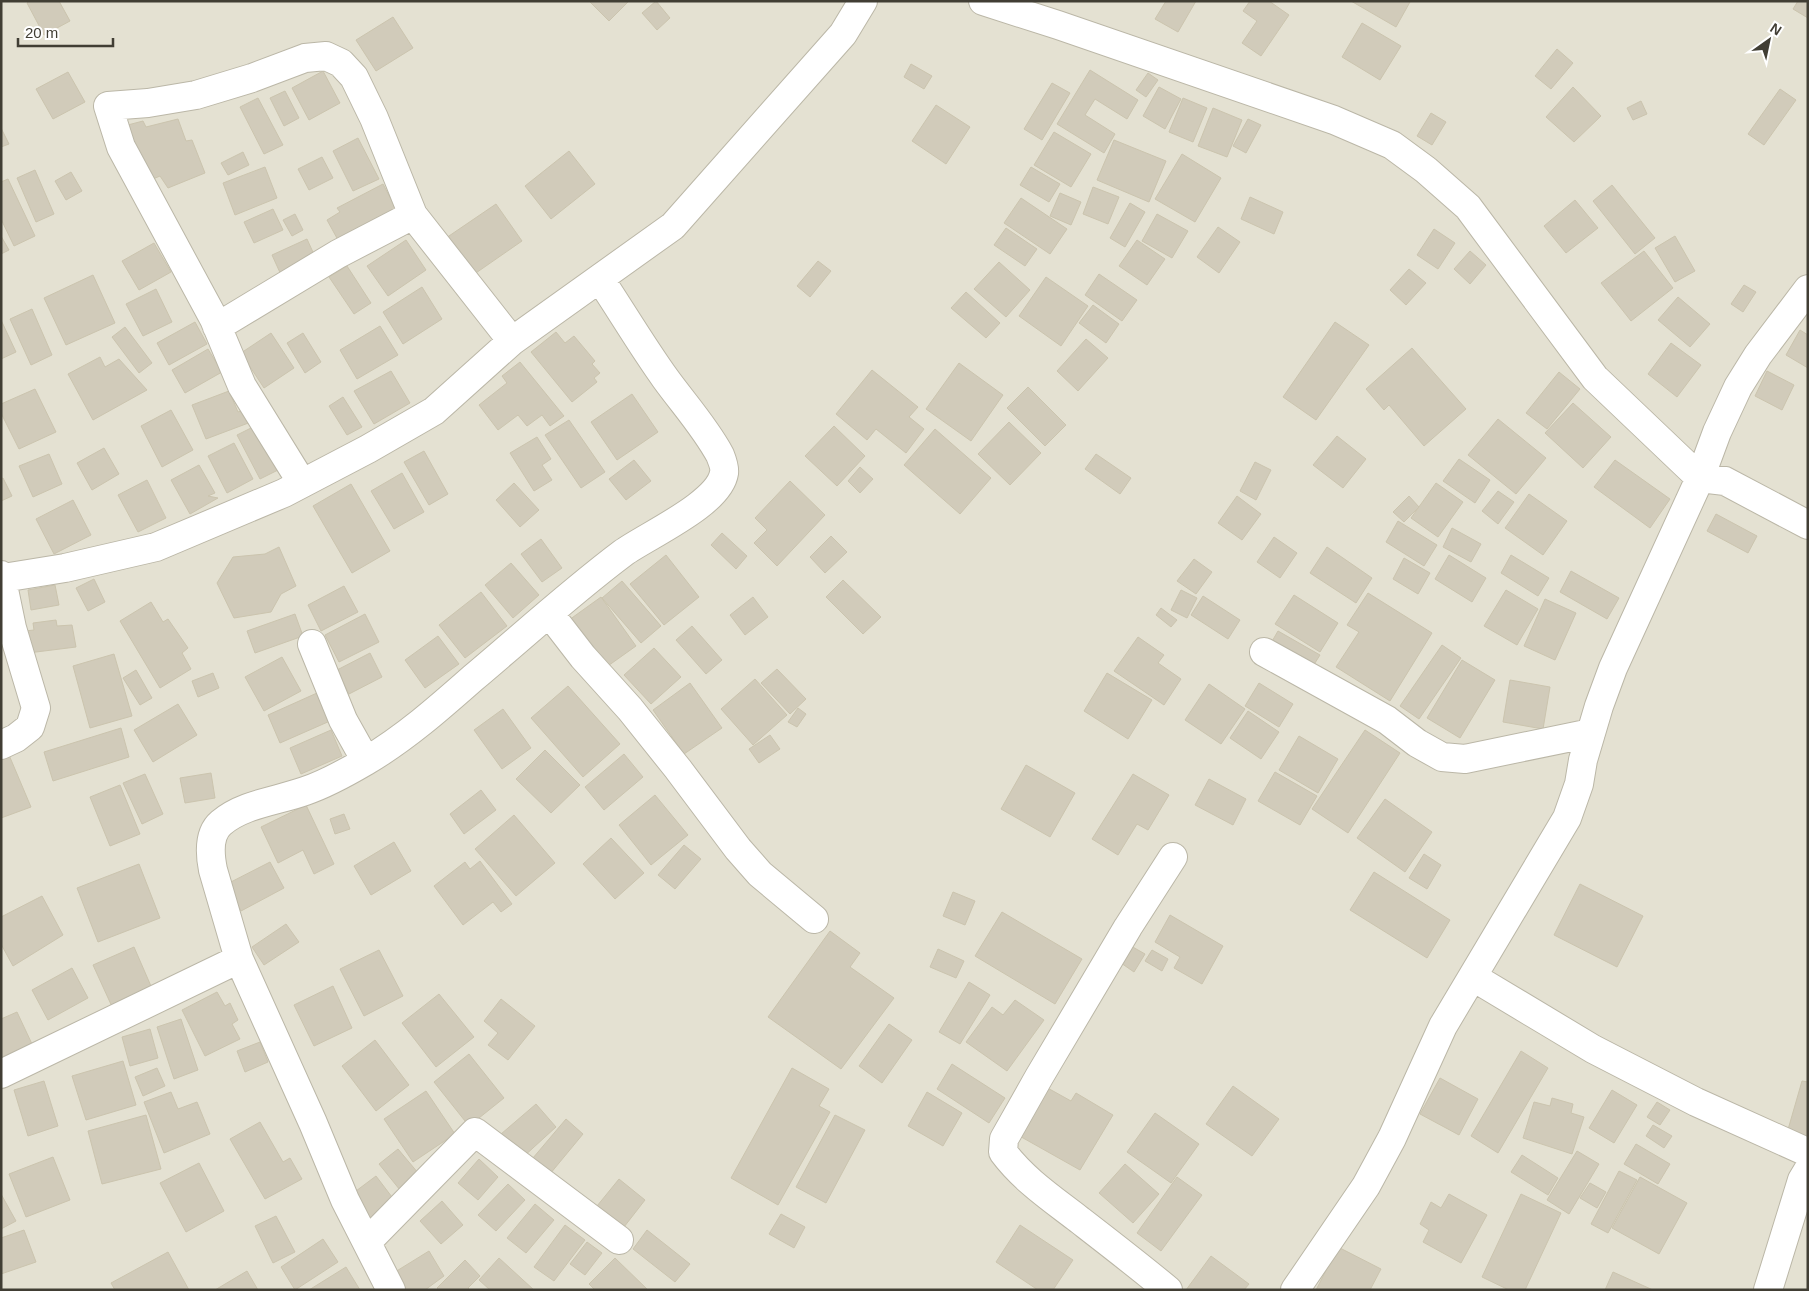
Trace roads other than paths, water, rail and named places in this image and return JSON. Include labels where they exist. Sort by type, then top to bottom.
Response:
[{"type":"street","points":[[1,745],[16,738],[30,727],[36,708],[12,628],[2,577],[65,568],[156,547],[206,527],[302,483],[434,411],[512,341],[673,226],[843,34],[863,1]]},
{"type":"street","points":[[984,1],[1334,120],[1392,145],[1426,170],[1468,207],[1595,378],[1700,478],[1725,481],[1808,526]]},
{"type":"street","points":[[302,483],[242,386],[214,319],[121,147],[108,106],[129,105],[196,95],[252,78],[305,58],[326,56],[341,63],[354,77],[374,118],[413,215],[512,341]]},
{"type":"street","points":[[217,327],[338,254],[413,215]]},
{"type":"street","points":[[391,1290],[345,1200],[239,960],[210,856],[214,833],[219,824],[238,812],[308,791],[366,761],[422,723],[590,578],[640,541],[685,516],[715,491],[724,472],[722,458],[664,376],[600,279]]},
{"type":"street","points":[[1295,1290],[1366,1186],[1392,1138],[1443,1026],[1568,818],[1579,784],[1583,760],[1599,706],[1613,668],[1700,478],[1717,432],[1738,387],[1758,355],[1808,289]]},
{"type":"street","points":[[549,613],[583,657],[630,709],[738,849],[760,874],[814,919]]},
{"type":"street","points":[[312,644],[343,720],[366,761]]},
{"type":"street","points":[[1264,652],[1387,720],[1417,743],[1442,757],[1465,759],[1591,733]]},
{"type":"street","points":[[1168,1290],[1034,1185],[1015,1169],[1003,1152],[1004,1139],[1039,1077],[1128,927],[1173,857]]},
{"type":"street","points":[[1,1074],[239,960]]},
{"type":"street","points":[[1472,977],[1601,1053],[1807,1161],[1768,1290]]},
{"type":"street","points":[[367,1242],[474,1132],[619,1240]]}]
